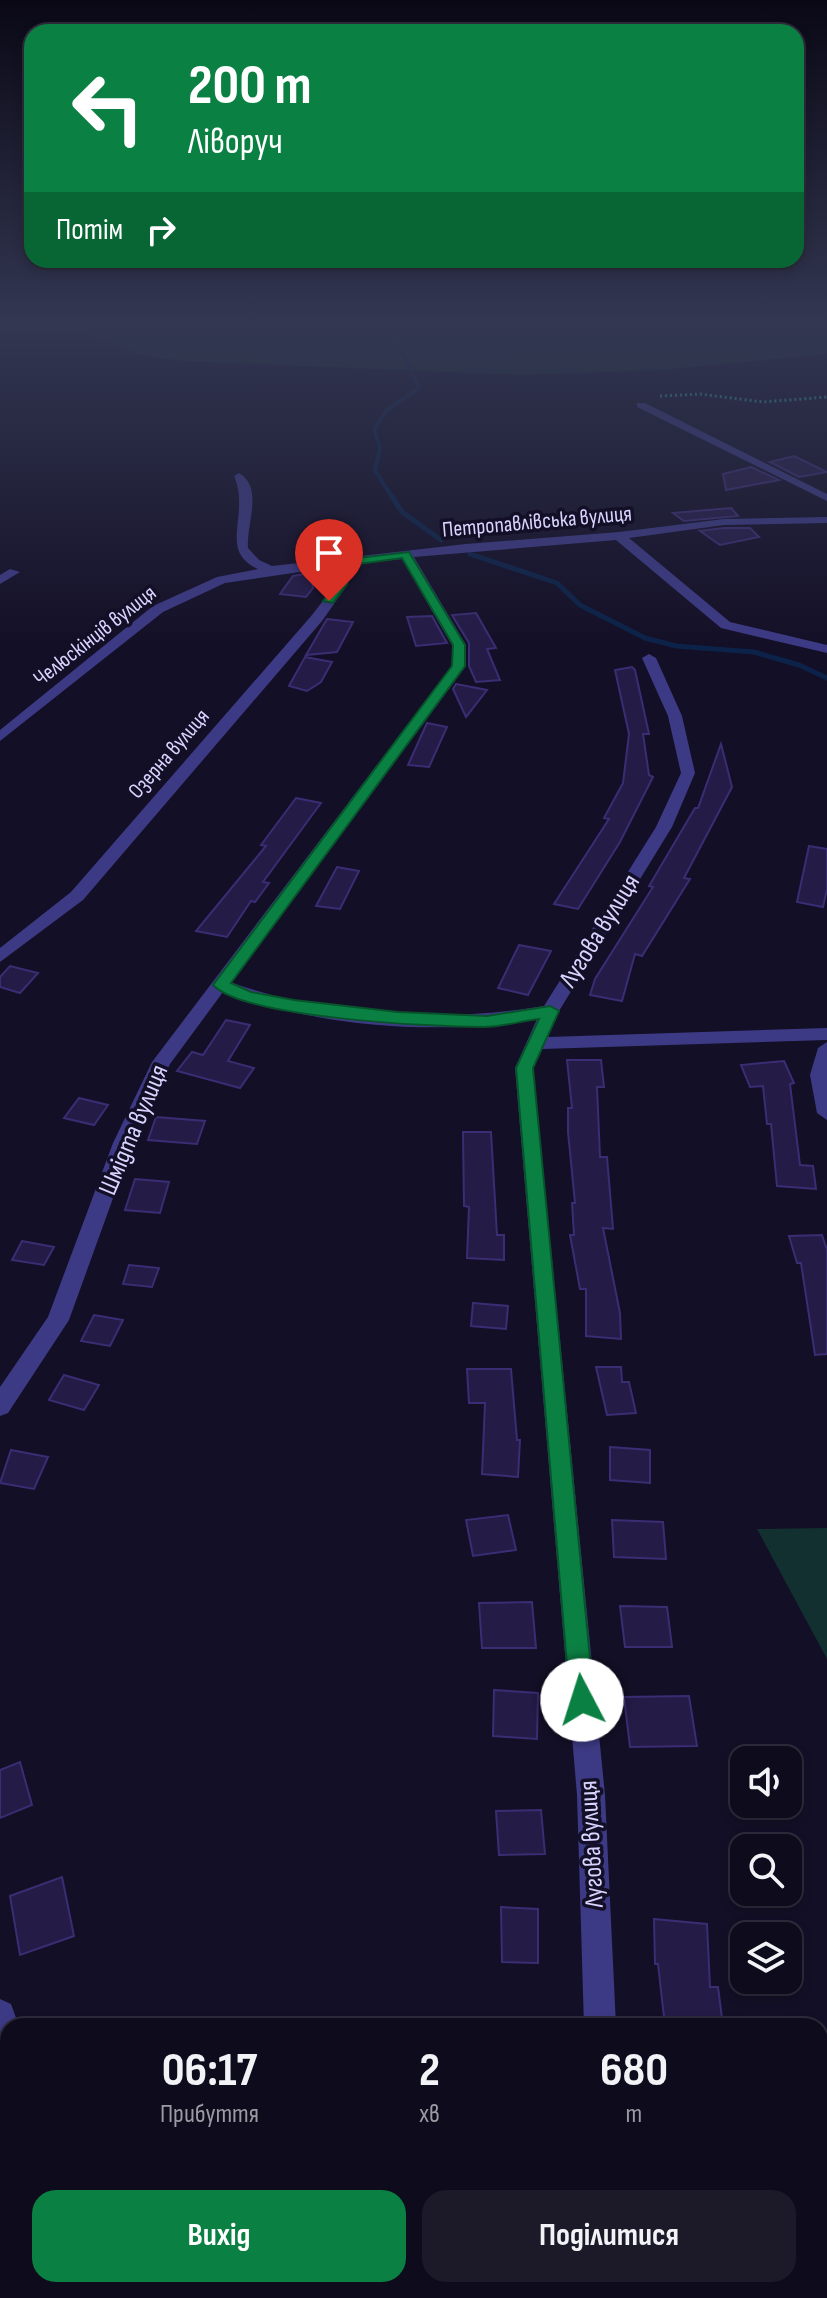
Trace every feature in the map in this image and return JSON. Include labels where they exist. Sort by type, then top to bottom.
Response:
[{"type":"street","points":[[693,431],[827,498]]},
{"type":"street","points":[[239,476],[246,495],[240,549],[248,562],[270,570]]},
{"type":"street","name":"Петропавлівська вулиця","points":[[270,570],[619,536],[724,522],[827,520]]},
{"type":"street","points":[[619,536],[726,625],[827,649]]},
{"type":"street","name":"Шмідта вулиця","points":[[0,1406],[58,1320],[123,1143],[161,1062],[459,666],[459,645],[406,555]]},
{"type":"street","name":"Озерна вулиця","points":[[0,957],[77,896],[317,618],[342,584],[343,572],[336,563]]},
{"type":"street","name":"Челюскінців вулиця","points":[[0,737],[158,609],[221,580],[270,570]]},
{"type":"street","points":[[0,580],[14,572]]},
{"type":"street","name":"Лугова вулиця","points":[[600,2018],[591,1795],[524,1068],[550,1011],[664,827],[688,773],[675,716],[649,658]]},
{"type":"street","points":[[221,985],[246,996],[294,1006],[398,1018],[487,1022],[550,1011]]},
{"type":"street","points":[[534,1043],[827,1034]]},
{"type":"street","points":[[827,1048],[820,1075],[827,1113]]},
{"type":"green space","points":[[827,1528],[827,1659],[757,1529]]},
{"type":"building","points":[[794,456],[827,472],[799,477],[770,462]]},
{"type":"building","points":[[751,467],[779,480],[726,490],[723,474]]},
{"type":"building","points":[[731,508],[738,516],[684,521],[673,513]]},
{"type":"building","points":[[750,528],[759,537],[720,545],[700,531]]},
{"type":"building","points":[[311,573],[313,588],[306,597],[280,594],[293,576]]},
{"type":"building","points":[[476,613],[496,648],[487,649],[500,680],[476,682],[469,666],[469,643],[452,615]]},
{"type":"building","points":[[432,616],[447,643],[416,646],[407,617]]},
{"type":"building","points":[[327,619],[353,622],[337,652],[306,655]]},
{"type":"building","points":[[305,657],[332,662],[321,682],[307,691],[289,686]]},
{"type":"building","points":[[632,667],[649,734],[643,734],[649,775],[653,777],[620,842],[578,909],[554,904],[609,819],[604,818],[623,783],[629,734],[615,670]]},
{"type":"building","points":[[456,684],[487,690],[466,717],[453,689]]},
{"type":"building","points":[[427,723],[447,727],[429,767],[408,765]]},
{"type":"building","points":[[721,744],[732,787],[684,878],[690,879],[642,956],[635,954],[622,1001],[590,995],[595,979],[653,887],[649,886],[695,808],[698,808]]},
{"type":"building","points":[[296,798],[321,803],[263,882],[269,883],[255,902],[251,901],[227,937],[196,931],[266,846],[261,845]]},
{"type":"building","points":[[809,846],[827,849],[827,889],[823,907],[797,902]]},
{"type":"building","points":[[337,867],[359,871],[340,909],[316,906]]},
{"type":"building","points":[[519,945],[551,951],[528,995],[498,988]]},
{"type":"building","points":[[10,966],[38,973],[20,993],[0,987],[0,977]]},
{"type":"building","points":[[226,1020],[250,1025],[228,1061],[254,1068],[240,1088],[177,1071],[192,1052],[203,1055]]},
{"type":"building","points":[[567,1060],[601,1060],[604,1087],[597,1087],[600,1157],[607,1157],[613,1229],[603,1228],[620,1313],[621,1339],[586,1336],[586,1289],[580,1289],[570,1235],[574,1235],[572,1203],[575,1203],[568,1132],[568,1108],[572,1108]]},
{"type":"building","points":[[784,1061],[794,1083],[790,1084],[800,1165],[813,1166],[816,1189],[777,1186],[771,1124],[767,1124],[763,1086],[750,1087],[741,1065]]},
{"type":"building","points":[[79,1098],[108,1105],[94,1125],[64,1118]]},
{"type":"building","points":[[156,1117],[205,1121],[197,1144],[148,1140]]},
{"type":"building","points":[[463,1132],[491,1132],[497,1235],[504,1235],[504,1260],[467,1258],[469,1207],[464,1206]]},
{"type":"building","points":[[135,1179],[169,1182],[160,1213],[125,1210]]},
{"type":"building","points":[[822,1235],[827,1250],[827,1354],[815,1355],[801,1263],[797,1263],[789,1236]]},
{"type":"building","points":[[22,1241],[54,1247],[44,1265],[12,1260]]},
{"type":"building","points":[[129,1265],[159,1268],[152,1287],[123,1284]]},
{"type":"building","points":[[473,1303],[508,1306],[506,1329],[471,1326]]},
{"type":"building","points":[[94,1315],[123,1320],[110,1346],[81,1341]]},
{"type":"building","points":[[596,1367],[621,1367],[622,1382],[629,1382],[636,1413],[607,1415]]},
{"type":"building","points":[[467,1369],[511,1369],[517,1440],[520,1440],[518,1477],[482,1474],[485,1403],[469,1403]]},
{"type":"building","points":[[64,1375],[99,1385],[84,1410],[49,1400]]},
{"type":"building","points":[[610,1447],[650,1450],[650,1483],[610,1480]]},
{"type":"building","points":[[11,1450],[48,1457],[34,1489],[0,1483]]},
{"type":"building","points":[[508,1515],[516,1550],[473,1556],[466,1520]]},
{"type":"building","points":[[612,1520],[663,1522],[666,1559],[614,1557]]},
{"type":"building","points":[[532,1602],[536,1648],[482,1648],[479,1603]]},
{"type":"building","points":[[620,1606],[667,1607],[672,1647],[625,1647]]},
{"type":"building","points":[[494,1690],[538,1693],[537,1739],[493,1736]]},
{"type":"building","points":[[689,1696],[697,1746],[630,1747],[624,1697]]},
{"type":"building","points":[[20,1762],[32,1805],[0,1818],[0,1770]]},
{"type":"building","points":[[541,1810],[545,1854],[499,1855],[496,1811]]},
{"type":"building","points":[[62,1877],[74,1936],[20,1955],[10,1896]]},
{"type":"building","points":[[501,1907],[538,1909],[538,1963],[502,1962]]},
{"type":"building","points":[[654,1919],[707,1924],[710,1987],[718,1987],[722,2018],[664,2018],[658,1964],[655,1964]]},
{"type":"waterway","points":[[375,431],[380,448],[375,470],[392,497]]},
{"type":"waterway","points":[[391,495],[402,512],[441,540]]},
{"type":"waterway","points":[[470,554],[557,583],[580,605],[645,638],[676,646],[754,652],[799,665],[827,678]]},
{"type":"route","points":[[329,601],[342,584],[343,572],[336,563],[406,555],[459,645],[459,666],[221,985],[246,996],[294,1006],[398,1018],[487,1022],[550,1011],[524,1068],[582,1700]]}]
